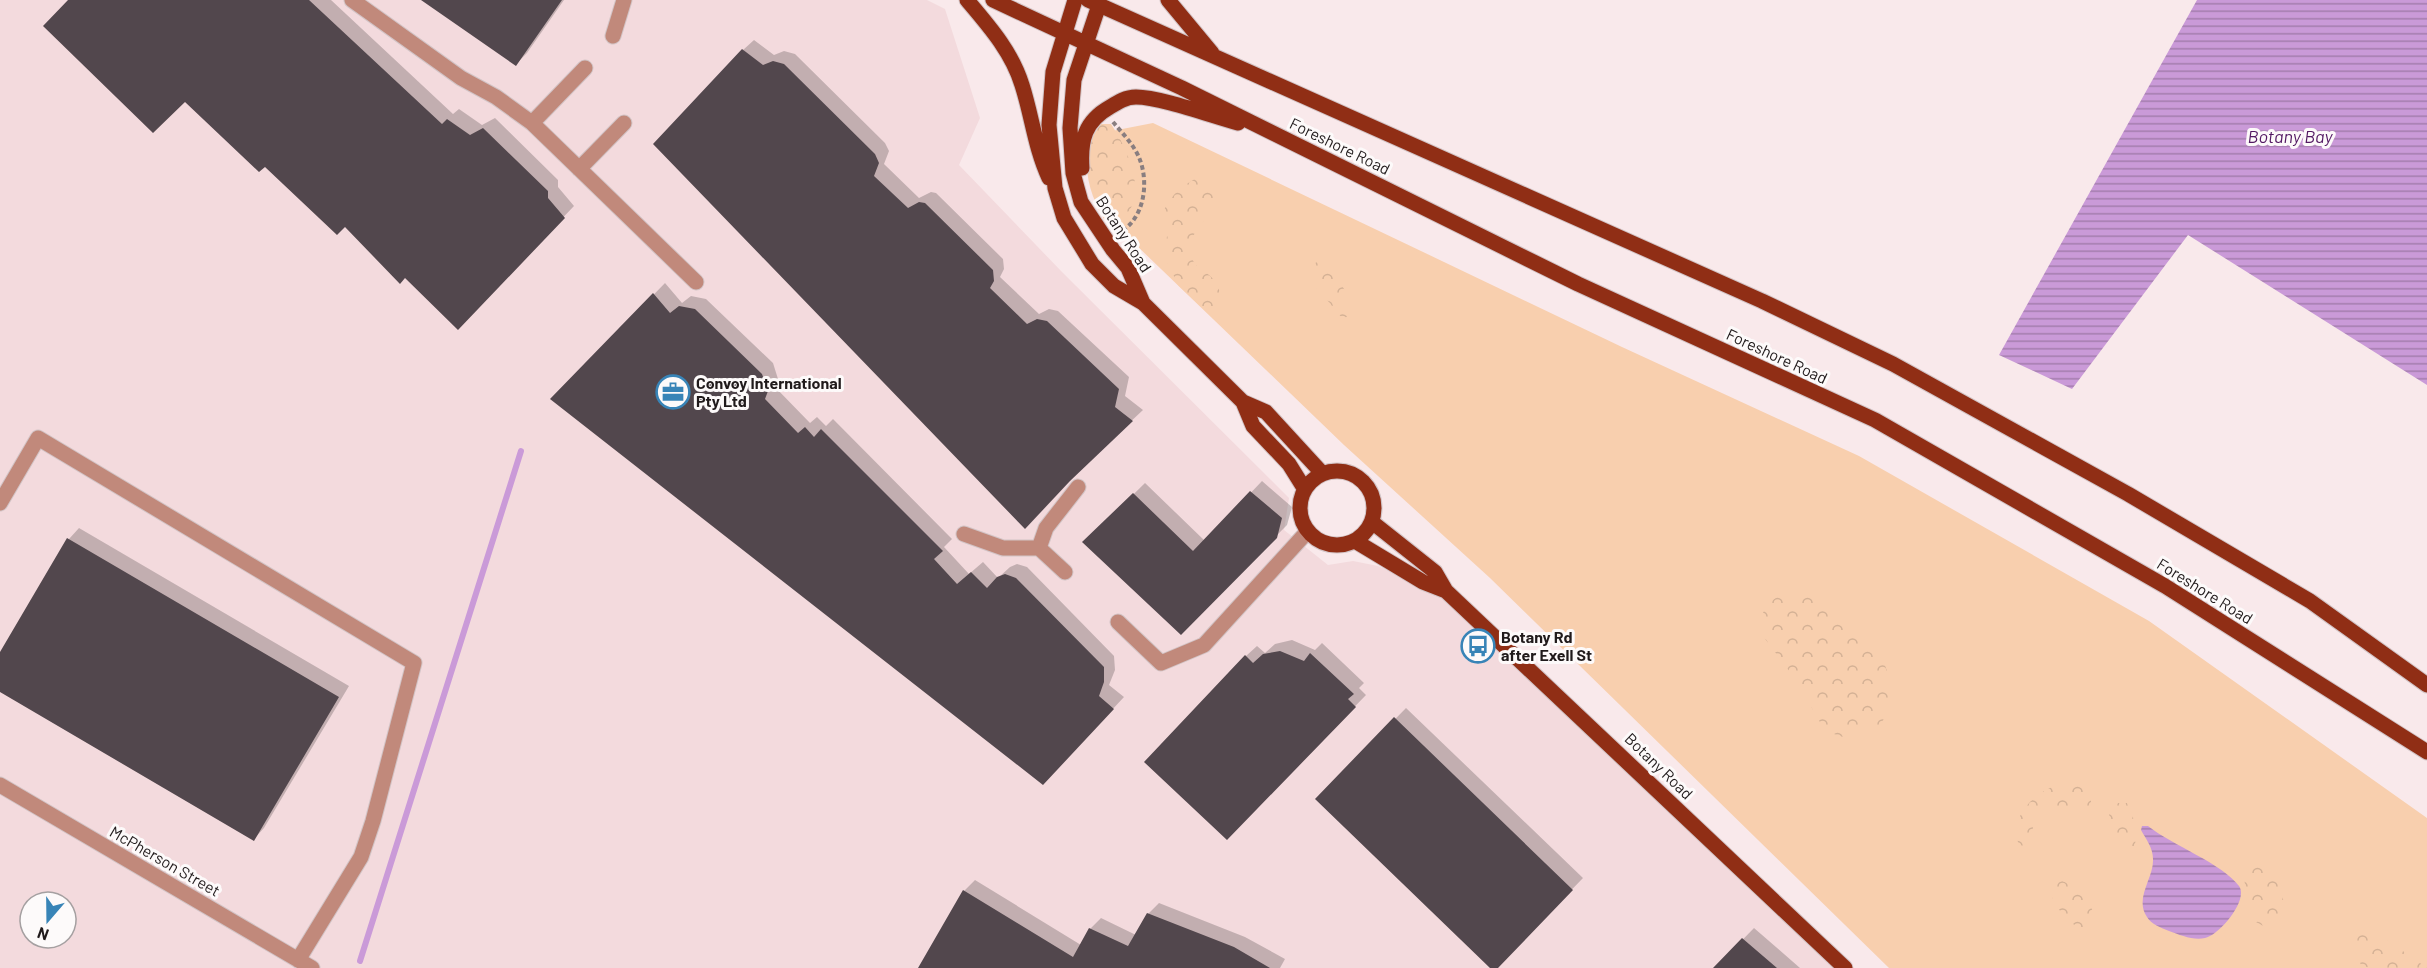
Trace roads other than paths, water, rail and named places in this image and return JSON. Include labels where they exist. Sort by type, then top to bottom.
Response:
[{"type":"main road","points":[[967,0],[1004,47],[1014,65],[1022,84],[1041,160],[1054,188]]},
{"type":"main road","points":[[993,0],[1086,42]]},
{"type":"main road","name":"Botany Road","points":[[1075,0],[1053,72],[1049,125],[1054,188],[1064,218],[1092,264],[1114,285],[1143,303],[1243,402],[1266,412],[1322,473]]},
{"type":"main road","points":[[1168,0],[1215,57]]},
{"type":"main road","name":"Botany Road","points":[[1096,2],[1074,80],[1071,107],[1073,173],[1081,202],[1128,268],[1143,303]]},
{"type":"main road","name":"Foreshore Road","points":[[1096,2],[1762,301],[1893,364],[2128,494],[2310,601],[2427,685]]},
{"type":"main road","name":"Foreshore Road","points":[[1086,42],[1578,285],[1875,420],[2165,586],[2427,752]]},
{"type":"main road","points":[[1104,237],[1082,171],[1081,151],[1084,132],[1098,114],[1122,100],[1135,97],[1269,132]]},
{"type":"main road","name":"Botany Road","points":[[1243,402],[1253,426],[1288,464],[1305,488]]},
{"type":"main road","points":[[1347,472],[1358,477],[1368,486],[1375,510],[1372,522],[1365,533],[1342,546],[1329,545],[1317,540],[1307,532],[1299,510],[1305,488],[1322,473],[1347,472]]},
{"type":"main road","name":"Botany Road","points":[[1372,522],[1436,572],[1446,591],[1845,968]]},
{"type":"main road","name":"Botany Road","points":[[1354,541],[1423,582],[1446,591]]},
{"type":"street","points":[[352,0],[461,78],[496,97],[532,123],[696,282]]},
{"type":"street","points":[[613,36],[624,0]]},
{"type":"street","points":[[532,123],[585,68]]},
{"type":"street","points":[[579,169],[624,123]]},
{"type":"street","points":[[0,503],[38,438],[414,663],[373,821],[361,857],[298,960]]},
{"type":"street","points":[[1039,548],[1046,528],[1078,487]]},
{"type":"street","points":[[1118,622],[1161,663],[1204,645],[1307,532]]},
{"type":"street","points":[[964,534],[1003,548],[1039,548],[1065,572]]},
{"type":"street","name":"McPherson Street","points":[[0,785],[312,968]]},
{"type":"water","name":"Botany Bay","points":[[2197,0],[2427,0],[2427,385],[2188,235],[2072,389],[1999,355]]},
{"type":"water","points":[[2142,826],[2148,826],[2210,862],[2239,886],[2240,900],[2231,916],[2218,931],[2205,938],[2196,939],[2160,927],[2147,917],[2143,895],[2153,855],[2141,830]]},
{"type":"waterway","points":[[360,961],[521,451]]},
{"type":"place","name":"Convoy International Pty Ltd","points":[[673,392]]},
{"type":"place","name":"Botany Rd after Exell St","points":[[1478,646]]}]
